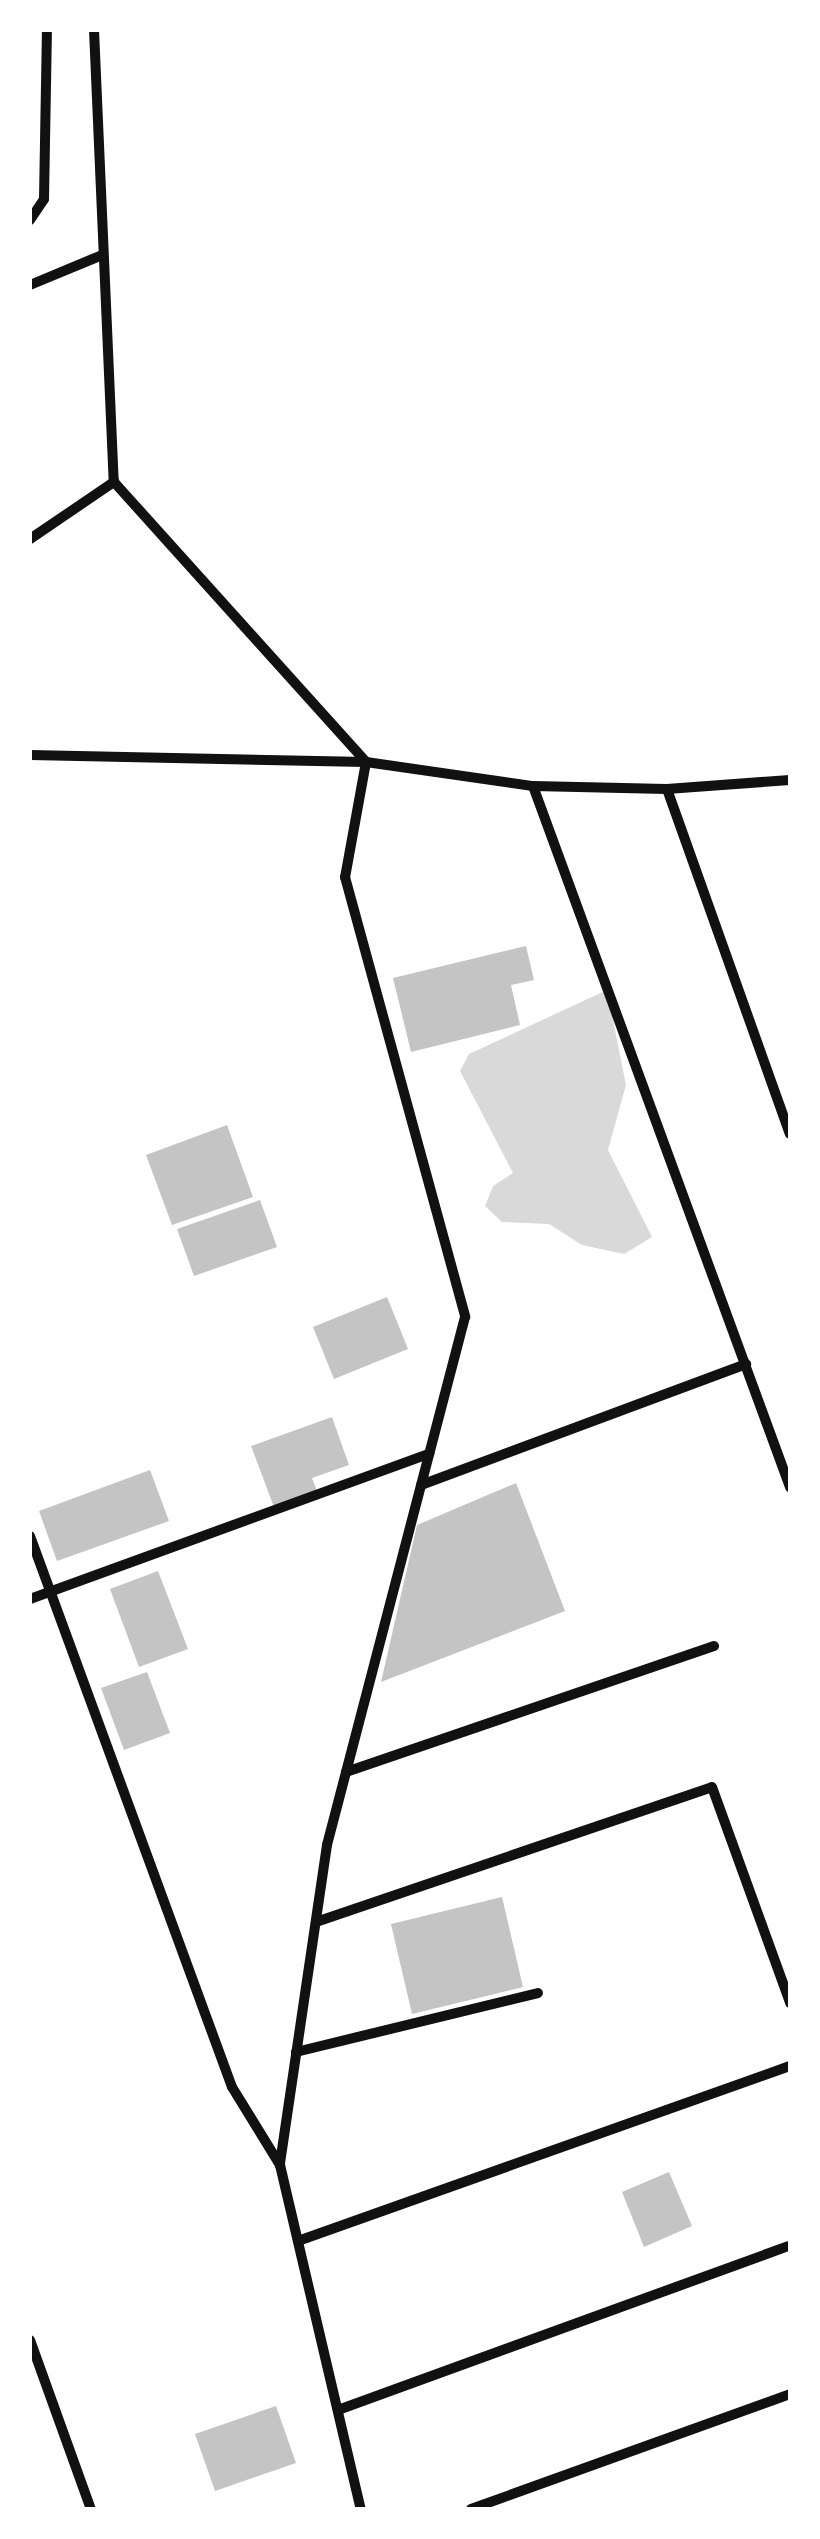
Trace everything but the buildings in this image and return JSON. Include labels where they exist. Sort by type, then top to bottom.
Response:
[{"type":"street","points":[[30,220],[44,199],[47,30]]},
{"type":"street","points":[[94,30],[114,482],[366,762]]},
{"type":"street","points":[[30,285],[102,255]]},
{"type":"street","points":[[30,539],[114,482]]},
{"type":"street","points":[[30,755],[366,762],[533,786],[667,790],[790,780]]},
{"type":"street","points":[[280,2165],[316,1922],[346,1772],[465,1317],[345,876],[366,762]]},
{"type":"street","points":[[533,786],[790,1488]]},
{"type":"street","points":[[667,790],[790,1134]]},
{"type":"street","points":[[421,1485],[746,1364]]},
{"type":"street","points":[[30,1599],[429,1454]]},
{"type":"street","points":[[30,1536],[232,2087],[280,2165],[361,2509]]},
{"type":"street","points":[[346,1772],[714,1646]]},
{"type":"street","points":[[316,1922],[712,1787],[790,2004]]},
{"type":"street","points":[[296,2052],[538,1993]]},
{"type":"street","points":[[298,2241],[790,2066]]},
{"type":"street","points":[[338,2410],[788,2246]]},
{"type":"street","points":[[30,2340],[92,2509]]},
{"type":"street","points":[[472,2509],[789,2398]]},
{"type":"shaded area","points":[[607,990],[626,1085],[608,1150],[652,1237],[624,1254],[582,1245],[549,1224],[502,1222],[485,1206],[493,1186],[513,1173],[460,1071],[469,1054]]}]
